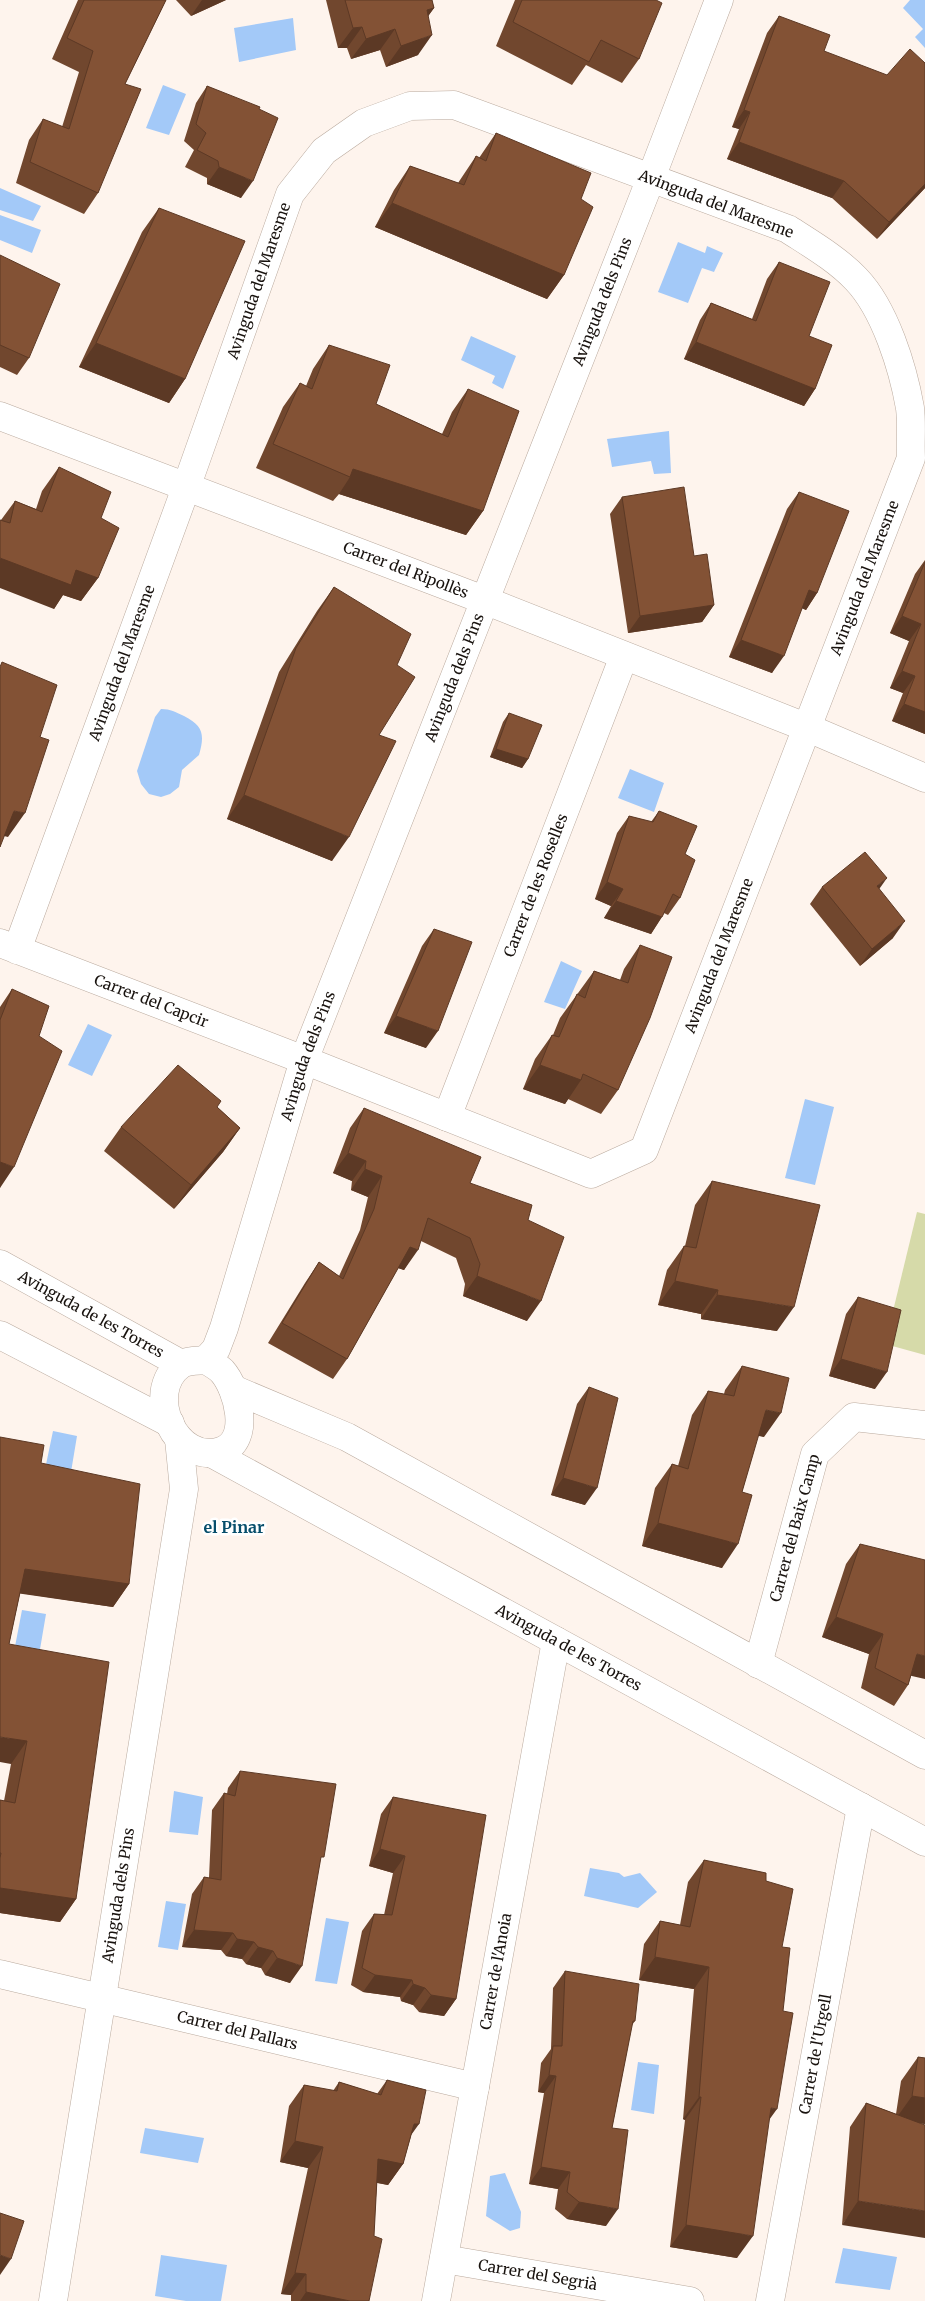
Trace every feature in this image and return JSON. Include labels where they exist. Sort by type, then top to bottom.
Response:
[{"type":"street","name":"Avinguda dels Pins","points":[[194,1362],[216,1349],[224,1328],[304,1060],[651,178],[719,0]]},
{"type":"street","name":"Avinguda del Maresme","points":[[9,946],[187,485],[290,194],[324,151],[364,123],[410,106],[454,105],[788,229],[821,251],[856,280],[877,309],[899,365],[910,410],[910,458],[808,728],[644,1150],[590,1174],[304,1060]]},
{"type":"street","name":"Carrer del Ripollès","points":[[0,416],[187,485],[484,600],[808,728],[925,778]]},
{"type":"street","name":"Carrer de les Roselles","points":[[447,1117],[624,656]]},
{"type":"street","name":"Carrer del Capcir","points":[[9,946],[304,1060]]},
{"type":"street","name":"Avinguda de les Torres","points":[[0,1264],[194,1362]]},
{"type":"street","points":[[0,1335],[174,1431],[191,1448],[211,1454],[227,1449],[235,1438],[240,1422],[239,1405],[222,1371],[194,1362],[169,1378],[164,1388],[165,1411],[174,1431]]},
{"type":"street","points":[[232,1389],[347,1437],[925,1755]]},
{"type":"street","name":"Carrer del Baix Camp","points":[[758,1664],[815,1454],[854,1418],[925,1425]]},
{"type":"street","name":"Avinguda dels Pins","points":[[53,2301],[184,1489],[174,1431]]},
{"type":"street","name":"Avinguda dels Pins","points":[[184,1489],[211,1454]]},
{"type":"street","name":"Avinguda de les Torres","points":[[211,1454],[925,1842]]},
{"type":"street","name":"Carrer de l'Anoia","points":[[436,2301],[556,1641]]},
{"type":"street","name":"Carrer de l'Urgell","points":[[770,2301],[861,1807]]},
{"type":"street","name":"Carrer del Pallars","points":[[0,1974],[475,2087]]},
{"type":"street","name":"Carrer del Segrià","points":[[444,2258],[690,2301]]},
{"type":"green space","points":[[917,1212],[925,1214],[925,1355],[885,1344]]},
{"type":"water","points":[[910,0],[925,0],[925,48],[915,37],[923,29],[903,8]]},
{"type":"water","points":[[293,18],[296,50],[239,62],[234,28]]},
{"type":"water","points":[[163,85],[186,94],[169,135],[146,128]]},
{"type":"water","points":[[0,188],[41,206],[33,221],[0,210]]},
{"type":"water","points":[[0,215],[41,230],[32,253],[0,240]]},
{"type":"water","points":[[678,242],[705,253],[707,246],[723,253],[714,272],[702,268],[688,303],[658,292]]},
{"type":"water","points":[[471,336],[516,356],[503,389],[492,383],[495,376],[461,360]]},
{"type":"water","points":[[669,431],[671,473],[654,474],[651,461],[612,467],[607,439]]},
{"type":"water","points":[[161,709],[173,711],[195,723],[201,731],[202,741],[199,755],[182,770],[179,787],[170,794],[161,797],[149,794],[141,784],[137,771],[155,717]]},
{"type":"water","points":[[630,769],[664,783],[654,812],[618,798]]},
{"type":"water","points":[[561,961],[582,971],[565,1009],[544,1002]]},
{"type":"water","points":[[88,1024],[112,1035],[92,1076],[68,1065]]},
{"type":"water","points":[[805,1099],[834,1107],[815,1185],[785,1178]]},
{"type":"water","points":[[53,1431],[77,1436],[68,1490],[43,1479]]},
{"type":"water","points":[[22,1610],[46,1614],[38,1661],[13,1657]]},
{"type":"water","points":[[174,1791],[203,1797],[198,1835],[169,1832]]},
{"type":"water","points":[[590,1868],[619,1873],[624,1877],[640,1873],[657,1892],[638,1908],[584,1896]]},
{"type":"water","points":[[166,1901],[186,1904],[178,1950],[158,1947]]},
{"type":"water","points":[[326,1918],[349,1922],[337,1984],[315,1981]]},
{"type":"water","points":[[638,2062],[659,2065],[654,2114],[631,2110]]},
{"type":"water","points":[[145,2128],[204,2138],[198,2163],[140,2153]]},
{"type":"water","points":[[505,2173],[521,2212],[520,2228],[510,2231],[486,2216],[490,2176]]},
{"type":"water","points":[[843,2248],[897,2257],[890,2290],[835,2283]]},
{"type":"water","points":[[161,2255],[227,2265],[221,2301],[186,2301],[155,2296]]},
{"type":"building","points":[[84,0],[166,0],[125,84],[141,89],[98,193],[30,162],[43,119],[69,129],[93,51],[67,38]]},
{"type":"building","points":[[345,0],[432,0],[434,8],[427,10],[432,35],[401,46],[395,29],[366,39],[362,27],[353,28]]},
{"type":"building","points":[[522,0],[656,0],[662,3],[639,59],[601,40],[589,62],[513,22]]},
{"type":"building","points":[[779,16],[830,35],[824,51],[887,75],[910,49],[925,63],[925,184],[889,222],[844,181],[739,142],[750,112],[744,110]]},
{"type":"building","points":[[207,86],[260,107],[259,109],[278,118],[253,181],[219,167],[218,161],[197,150],[206,133],[196,124]]},
{"type":"building","points":[[496,133],[591,173],[581,199],[593,207],[564,275],[392,203],[410,166],[464,185],[476,156],[486,161]]},
{"type":"building","points":[[159,208],[245,241],[185,379],[96,343]]},
{"type":"building","points":[[0,255],[60,284],[29,358],[0,345]]},
{"type":"building","points":[[779,262],[830,282],[809,336],[832,345],[815,389],[696,342],[711,303],[756,321]]},
{"type":"building","points":[[329,345],[390,365],[376,404],[448,437],[468,389],[519,411],[483,511],[353,469],[350,477],[273,444],[300,383],[312,389]]},
{"type":"building","points":[[59,467],[111,492],[101,518],[119,528],[98,578],[76,570],[71,585],[0,558],[0,520],[10,523],[15,501],[42,512]]},
{"type":"building","points":[[684,487],[694,556],[707,554],[714,605],[640,616],[622,497]]},
{"type":"building","points":[[799,492],[849,511],[817,593],[809,590],[784,656],[741,640]]},
{"type":"building","points":[[925,562],[925,712],[904,704],[915,676],[902,671],[921,624],[902,616]]},
{"type":"building","points":[[334,587],[411,634],[397,665],[415,677],[379,735],[396,741],[349,837],[244,795],[296,648]]},
{"type":"building","points":[[2,662],[57,685],[40,737],[49,740],[25,813],[14,811],[0,847],[0,667]]},
{"type":"building","points":[[509,713],[542,725],[528,759],[496,749]]},
{"type":"building","points":[[659,811],[697,826],[685,854],[695,860],[680,898],[673,894],[662,917],[616,901],[623,889],[607,882],[629,816],[653,822]]},
{"type":"building","points":[[865,852],[887,878],[877,886],[905,921],[872,949],[822,887]]},
{"type":"building","points":[[434,929],[472,942],[438,1031],[396,1016]]},
{"type":"building","points":[[640,945],[672,957],[650,1018],[618,1090],[583,1074],[581,1080],[540,1065],[552,1035],[559,1037],[577,994],[585,998],[594,971],[628,983]]},
{"type":"building","points":[[12,989],[49,1006],[39,1036],[62,1051],[14,1167],[0,1162],[0,1020]]},
{"type":"building","points":[[178,1065],[221,1101],[217,1107],[240,1128],[191,1185],[121,1127]]},
{"type":"building","points":[[364,1108],[481,1157],[470,1183],[532,1205],[528,1220],[564,1237],[541,1301],[477,1276],[480,1264],[470,1238],[428,1218],[418,1250],[410,1247],[347,1359],[282,1323],[319,1262],[343,1279],[374,1209],[382,1176],[365,1169],[366,1161],[348,1153]]},
{"type":"building","points":[[712,1181],[820,1205],[794,1307],[717,1295],[718,1290],[675,1281],[684,1246],[696,1248]]},
{"type":"building","points":[[858,1297],[901,1310],[887,1372],[841,1359]]},
{"type":"building","points":[[742,1366],[789,1378],[781,1413],[766,1410],[742,1492],[752,1495],[738,1544],[658,1523],[672,1464],[688,1469],[708,1391],[734,1396]]},
{"type":"building","points":[[589,1387],[618,1398],[597,1488],[563,1478]]},
{"type":"building","points":[[0,1437],[44,1445],[41,1463],[140,1484],[129,1584],[25,1569],[9,1644],[109,1662],[76,1899],[0,1888],[0,1800],[15,1803],[27,1741],[0,1737]]},
{"type":"building","points":[[860,1544],[925,1560],[925,1656],[917,1654],[908,1685],[875,1668],[883,1634],[836,1617]]},
{"type":"building","points":[[240,1771],[336,1784],[324,1857],[321,1857],[302,1966],[277,1958],[273,1951],[258,1947],[254,1942],[237,1939],[233,1933],[194,1930],[204,1877],[221,1880],[224,1793],[235,1796]]},
{"type":"building","points":[[393,1797],[486,1815],[456,1999],[431,1995],[425,1988],[413,1984],[412,1980],[375,1975],[362,1968],[374,1914],[392,1915],[405,1856],[380,1849]]},
{"type":"building","points":[[704,1860],[766,1873],[766,1881],[793,1889],[782,1947],[790,1948],[783,2011],[793,2013],[777,2109],[771,2108],[753,2236],[686,2225],[701,2097],[699,2097],[709,1967],[655,1957],[660,1921],[690,1927]]},
{"type":"building","points":[[565,1971],[639,1984],[635,2021],[633,2021],[612,2128],[628,2130],[618,2209],[579,2202],[567,2192],[570,2172],[541,2167],[556,2076],[549,2075],[553,2046],[562,2046]]},
{"type":"building","points":[[918,2057],[925,2058],[925,2098],[912,2096]]},
{"type":"building","points":[[387,2080],[426,2090],[419,2124],[414,2124],[403,2164],[378,2159],[374,2236],[382,2239],[369,2301],[350,2301],[306,2292],[306,2274],[295,2273],[323,2147],[295,2141],[304,2085],[337,2091],[339,2082],[381,2095]]},
{"type":"building","points":[[866,2103],[925,2125],[925,2211],[858,2201]]},
{"type":"building","points":[[0,2213],[24,2221],[11,2259],[0,2255]]},
{"type":"district","name":"el Pinar","points":[[234,1527]]}]
